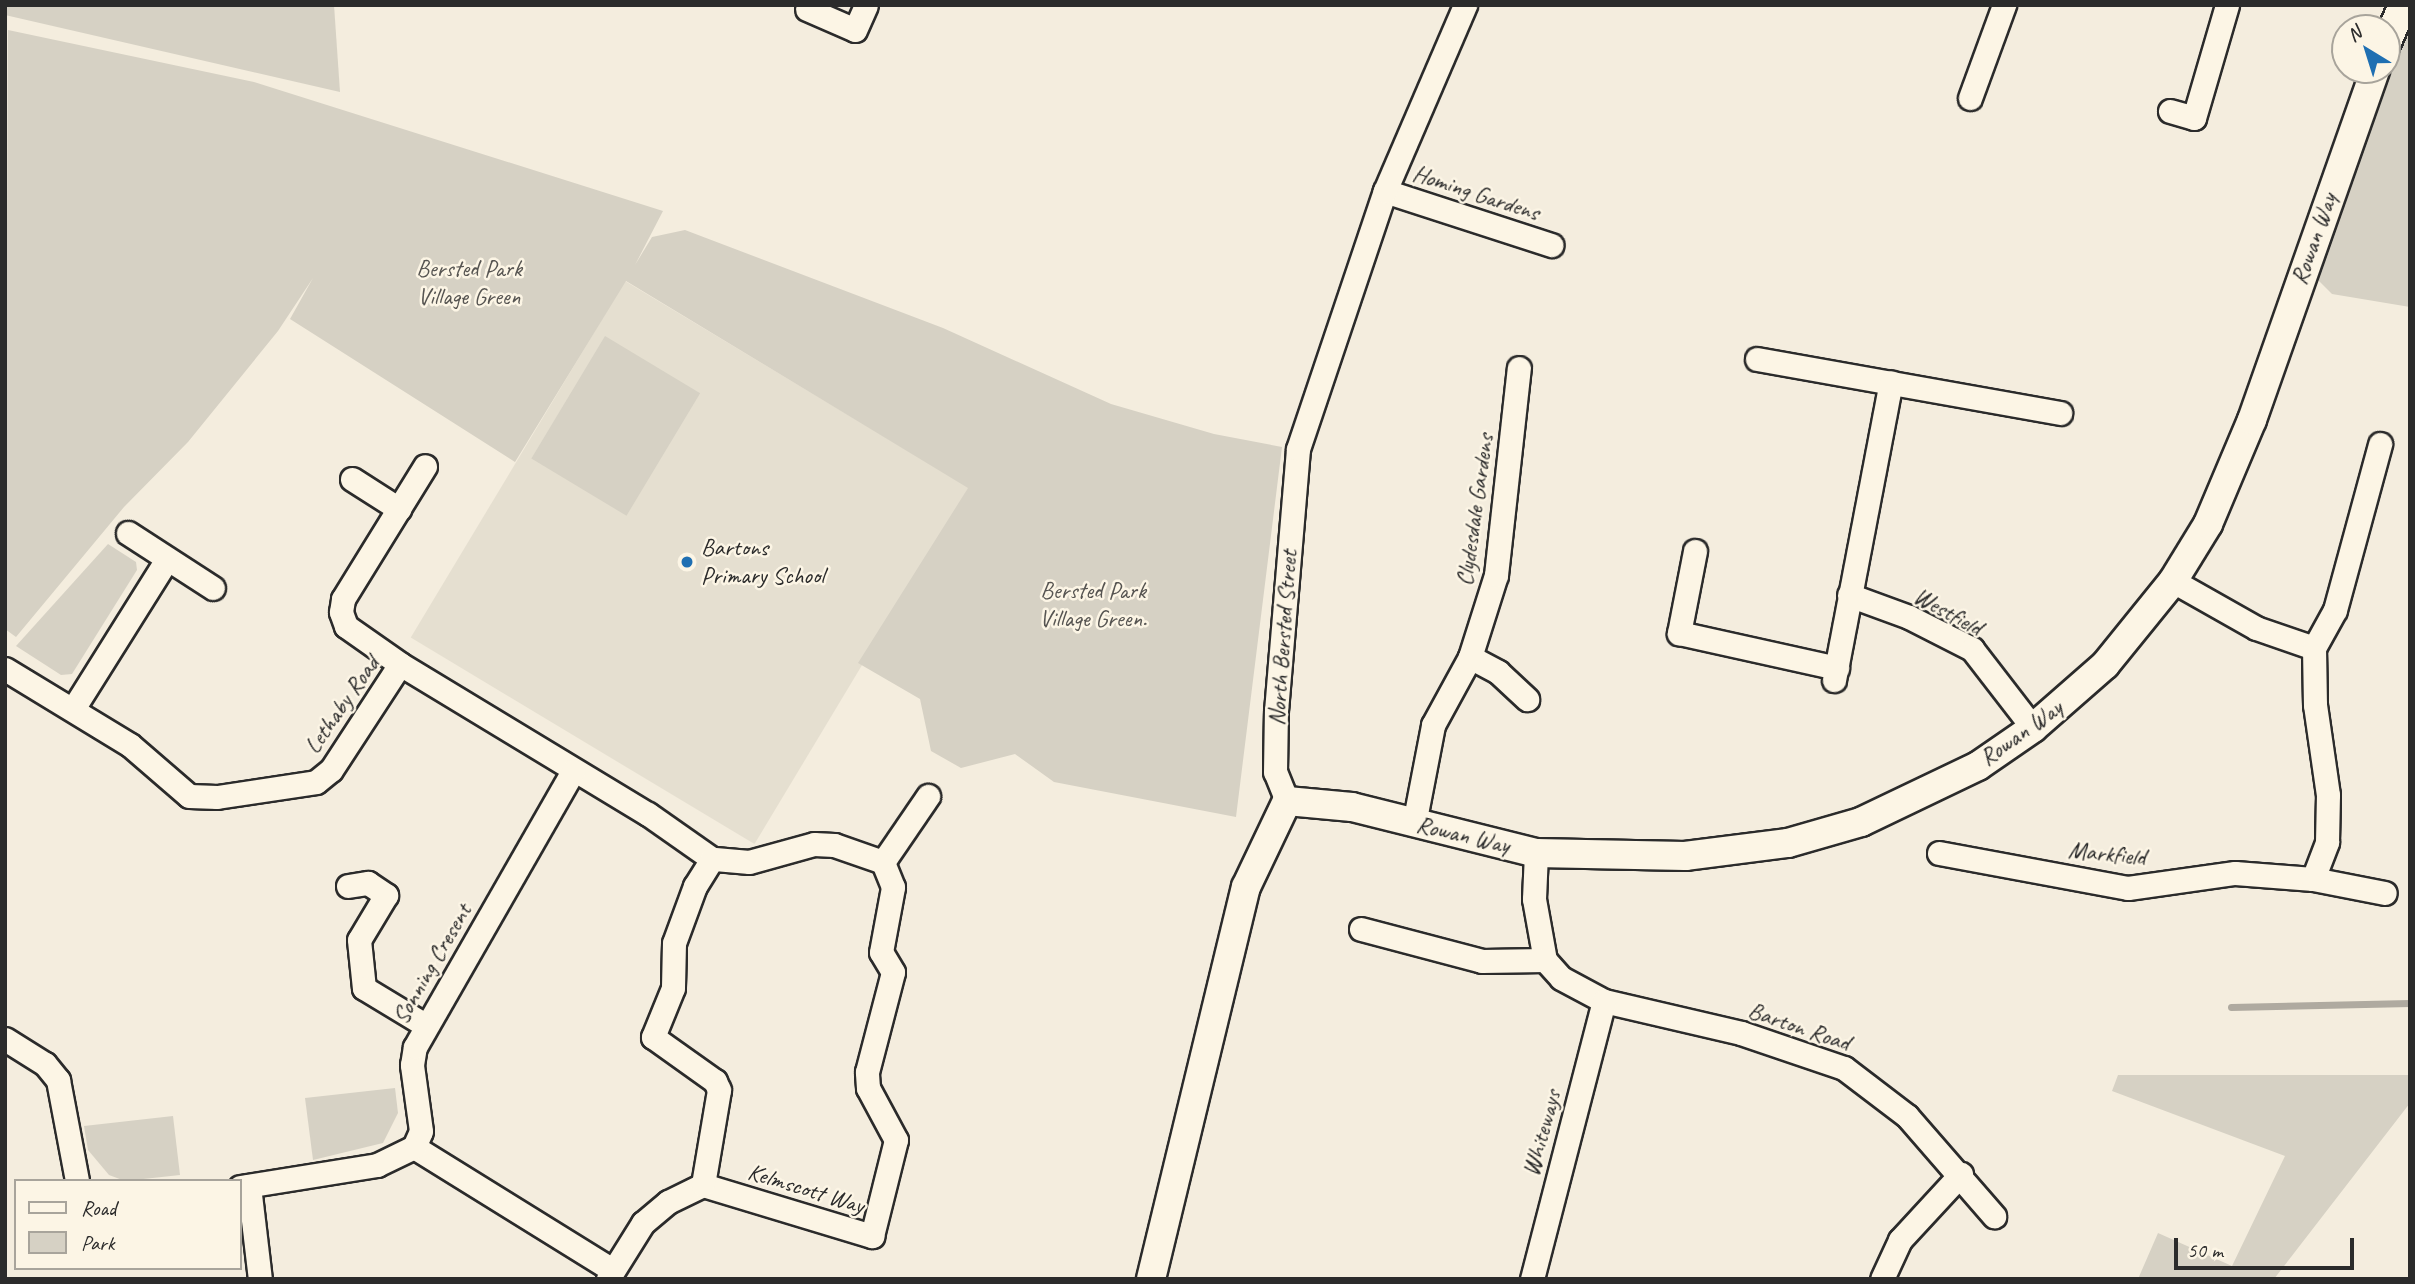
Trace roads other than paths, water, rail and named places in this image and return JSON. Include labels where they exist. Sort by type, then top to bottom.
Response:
[{"type":"street","points":[[807,9],[855,30],[866,5]]},
{"type":"street","name":"North Bersted Street","points":[[1287,801],[1275,772],[1276,712],[1298,449],[1385,191],[1465,5]]},
{"type":"street","points":[[1970,98],[2004,5]]},
{"type":"street","points":[[2170,111],[2194,118],[2227,5]]},
{"type":"street","name":"Rowan Way","points":[[1287,801],[1352,807],[1536,853],[1685,856],[1788,843],[1861,822],[1978,766],[2033,728],[2105,665],[2173,581],[2229,480],[2370,84]]},
{"type":"street","name":"Homing Gardens","points":[[1385,191],[1551,245]]},
{"type":"street","points":[[1757,359],[2060,413]]},
{"type":"street","name":"Clydesdale Gardens","points":[[1414,824],[1433,725],[1470,657],[1496,575],[1519,368]]},
{"type":"street","points":[[1695,551],[1679,633],[1835,674],[1891,383]]},
{"type":"street","points":[[2313,879],[2327,842],[2328,795],[2315,705],[2314,648],[2335,610],[2380,444]]},
{"type":"street","points":[[400,664],[346,626],[341,612],[343,598],[425,466]]},
{"type":"street","points":[[352,479],[399,509]]},
{"type":"street","points":[[128,533],[213,588]]},
{"type":"street","points":[[73,709],[167,559]]},
{"type":"street","points":[[2173,581],[2256,628],[2314,648]]},
{"type":"street","name":"Westfield","points":[[1849,595],[1909,617],[1972,649],[2033,728]]},
{"type":"street","points":[[1470,657],[1498,672],[1527,699]]},
{"type":"street","name":"Lethaby Road","points":[[8,678],[73,709],[130,745],[189,796],[267,792],[316,782],[331,770],[400,664],[648,814],[712,859]]},
{"type":"street","name":"Sonning Cresent","points":[[414,1147],[421,1130],[421,1109],[412,1065],[425,1025],[573,771]]},
{"type":"street","points":[[260,1279],[244,1186],[376,1165],[414,1147],[610,1274],[643,1223],[668,1202],[703,1185],[716,1129],[719,1090],[715,1081],[653,1037],[673,988],[674,943],[695,886],[712,859],[749,862],[814,844],[834,845],[883,862],[929,796]]},
{"type":"street","points":[[1150,1279],[1246,887],[1287,801]]},
{"type":"street","points":[[1361,929],[1482,961],[1545,960],[1534,899],[1536,853]]},
{"type":"street","name":"Markfield","points":[[1939,853],[2129,888],[2235,873],[2313,879],[2385,893]]},
{"type":"street","name":"Kelmscott Way","points":[[703,1185],[872,1236],[896,1140],[867,1080],[893,972],[881,952],[893,887],[883,862]]},
{"type":"street","points":[[348,886],[368,883],[386,895],[359,940],[364,988],[425,1025]]},
{"type":"street","name":"Barton Road","points":[[1545,960],[1561,978],[1604,1001],[1741,1033],[1844,1068],[1907,1116],[1961,1174],[1994,1216]]},
{"type":"street","name":"Whiteways","points":[[1532,1279],[1604,1001]]},
{"type":"street","points":[[5,1039],[45,1064],[58,1080],[76,1179]]},
{"type":"street","points":[[1882,1279],[1899,1240],[1961,1174]]},
{"type":"waterway","points":[[2231,1007],[2410,1003]]},
{"type":"place","name":"Bartons Primary School","points":[[687,562]]},
{"type":"park label","name":"Bersted Park Village Green","points":[[469,283]]},
{"type":"park label","name":"Bersted Park Village Green.","points":[[1093,605]]}]
